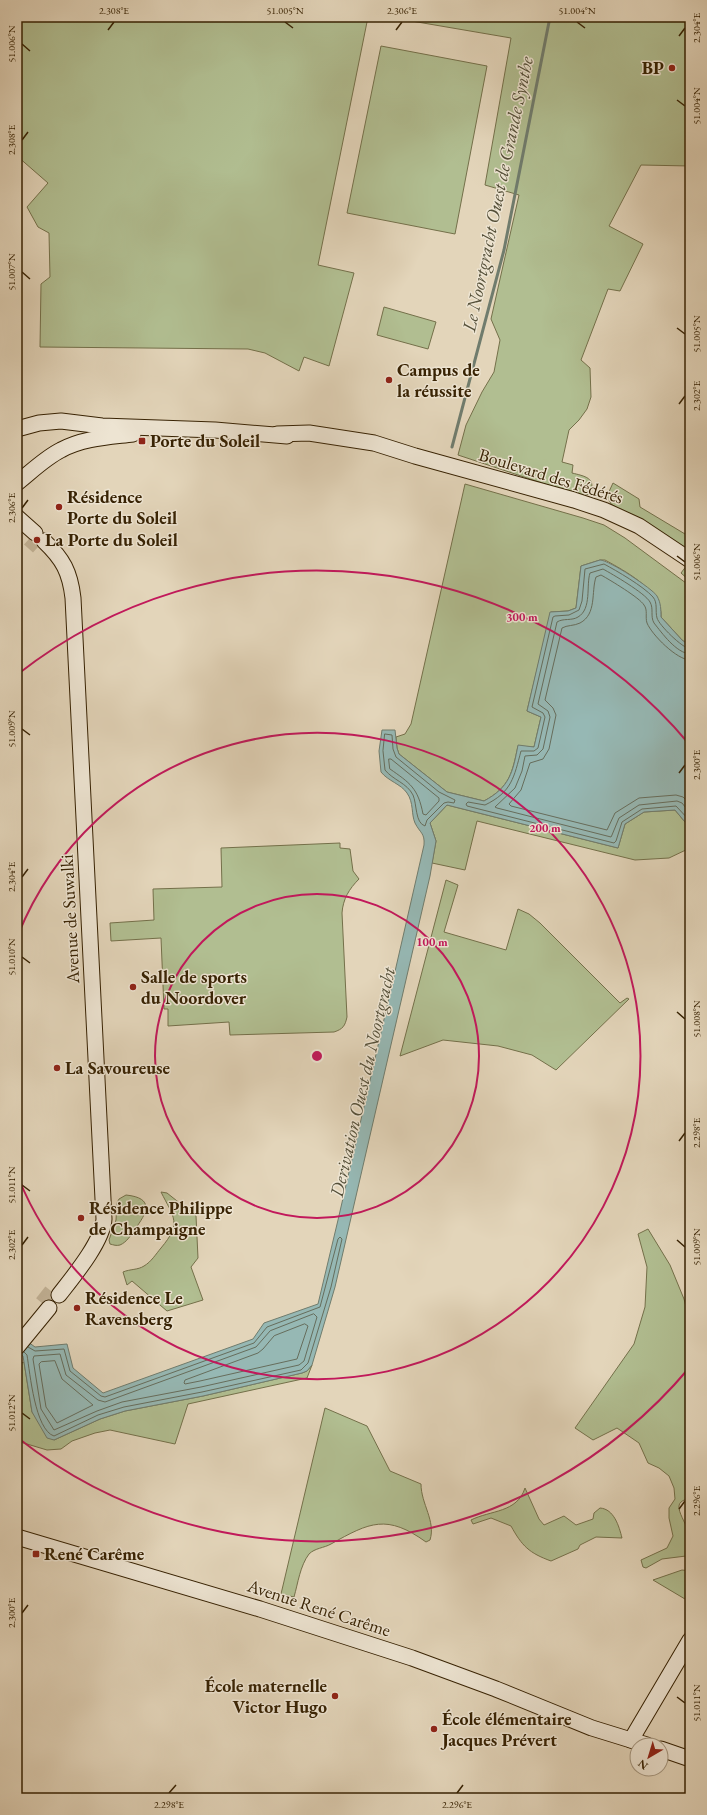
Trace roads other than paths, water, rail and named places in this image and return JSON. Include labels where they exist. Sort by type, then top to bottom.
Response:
[{"type":"street","name":"Boulevard des Fédérés","points":[[17,429],[39,423],[61,421],[102,426],[196,429],[278,434],[314,441],[415,456],[597,507],[620,516],[648,531],[690,560]]},
{"type":"street","name":"Boulevard des Fédérés","points":[[17,483],[55,454],[72,445],[116,436],[196,429]]},
{"type":"street","name":"Avenue de Suwalki","points":[[17,517],[63,571],[72,592],[104,1218],[102,1231],[80,1267],[56,1292]]},
{"type":"street","name":"Avenue de Suwalki","points":[[17,528],[36,540]]},
{"type":"street","points":[[19,1338],[46,1306]]},
{"type":"street","name":"Avenue René Carême","points":[[17,1538],[260,1609],[400,1654],[478,1682],[604,1732],[629,1739]]},
{"type":"street","points":[[633,1737],[690,1640]]},
{"type":"street","points":[[669,1751],[690,1758]]},
{"type":"water","points":[[600,560],[605,561],[621,570],[654,592],[659,601],[661,617],[682,640],[690,646],[690,828],[675,810],[644,812],[625,824],[618,848],[447,805],[430,823],[436,841],[430,876],[335,1287],[312,1365],[307,1371],[302,1373],[203,1396],[125,1411],[100,1419],[54,1440],[47,1438],[32,1412],[23,1356],[17,1352],[17,1334],[35,1347],[67,1344],[73,1368],[103,1393],[253,1339],[264,1323],[318,1304],[424,845],[423,835],[415,823],[411,801],[407,793],[381,772],[379,751],[382,730],[395,730],[399,754],[447,792],[484,801],[493,796],[500,790],[509,778],[518,745],[534,747],[541,717],[527,711],[550,612],[568,611],[576,608],[581,566]]},
{"type":"waterway","name":"Le Noortgracht Ouest de Grande Synthe","points":[[452,447],[504,250],[550,17]]},
{"type":"tunnel","points":[[29,539],[38,547]]},
{"type":"tunnel","points":[[42,1303],[53,1289]]},
{"type":"place","name":"BP","points":[[672,68]]},
{"type":"place","name":"Campus de la réussite","points":[[389,380]]},
{"type":"place","name":"Porte du Soleil","points":[[142,441]]},
{"type":"place","name":"Résidence Porte du Soleil","points":[[59,507]]},
{"type":"place","name":"La Porte du Soleil","points":[[37,540]]},
{"type":"place","name":"Salle de sports du Noordover","points":[[133,987]]},
{"type":"place","name":"La Savoureuse","points":[[57,1068]]},
{"type":"place","name":"Résidence Philippe de Champaigne","points":[[81,1218]]},
{"type":"place","name":"Résidence Le Ravensberg","points":[[77,1308]]},
{"type":"place","name":"René Carême","points":[[36,1554]]},
{"type":"place","name":"École maternelle Victor Hugo","points":[[335,1696]]},
{"type":"place","name":"École élémentaire Jacques Prévert","points":[[434,1729]]},
{"type":"water label","name":"Derivation Ouest du Noortgracht","points":[[362,1082]]}]
